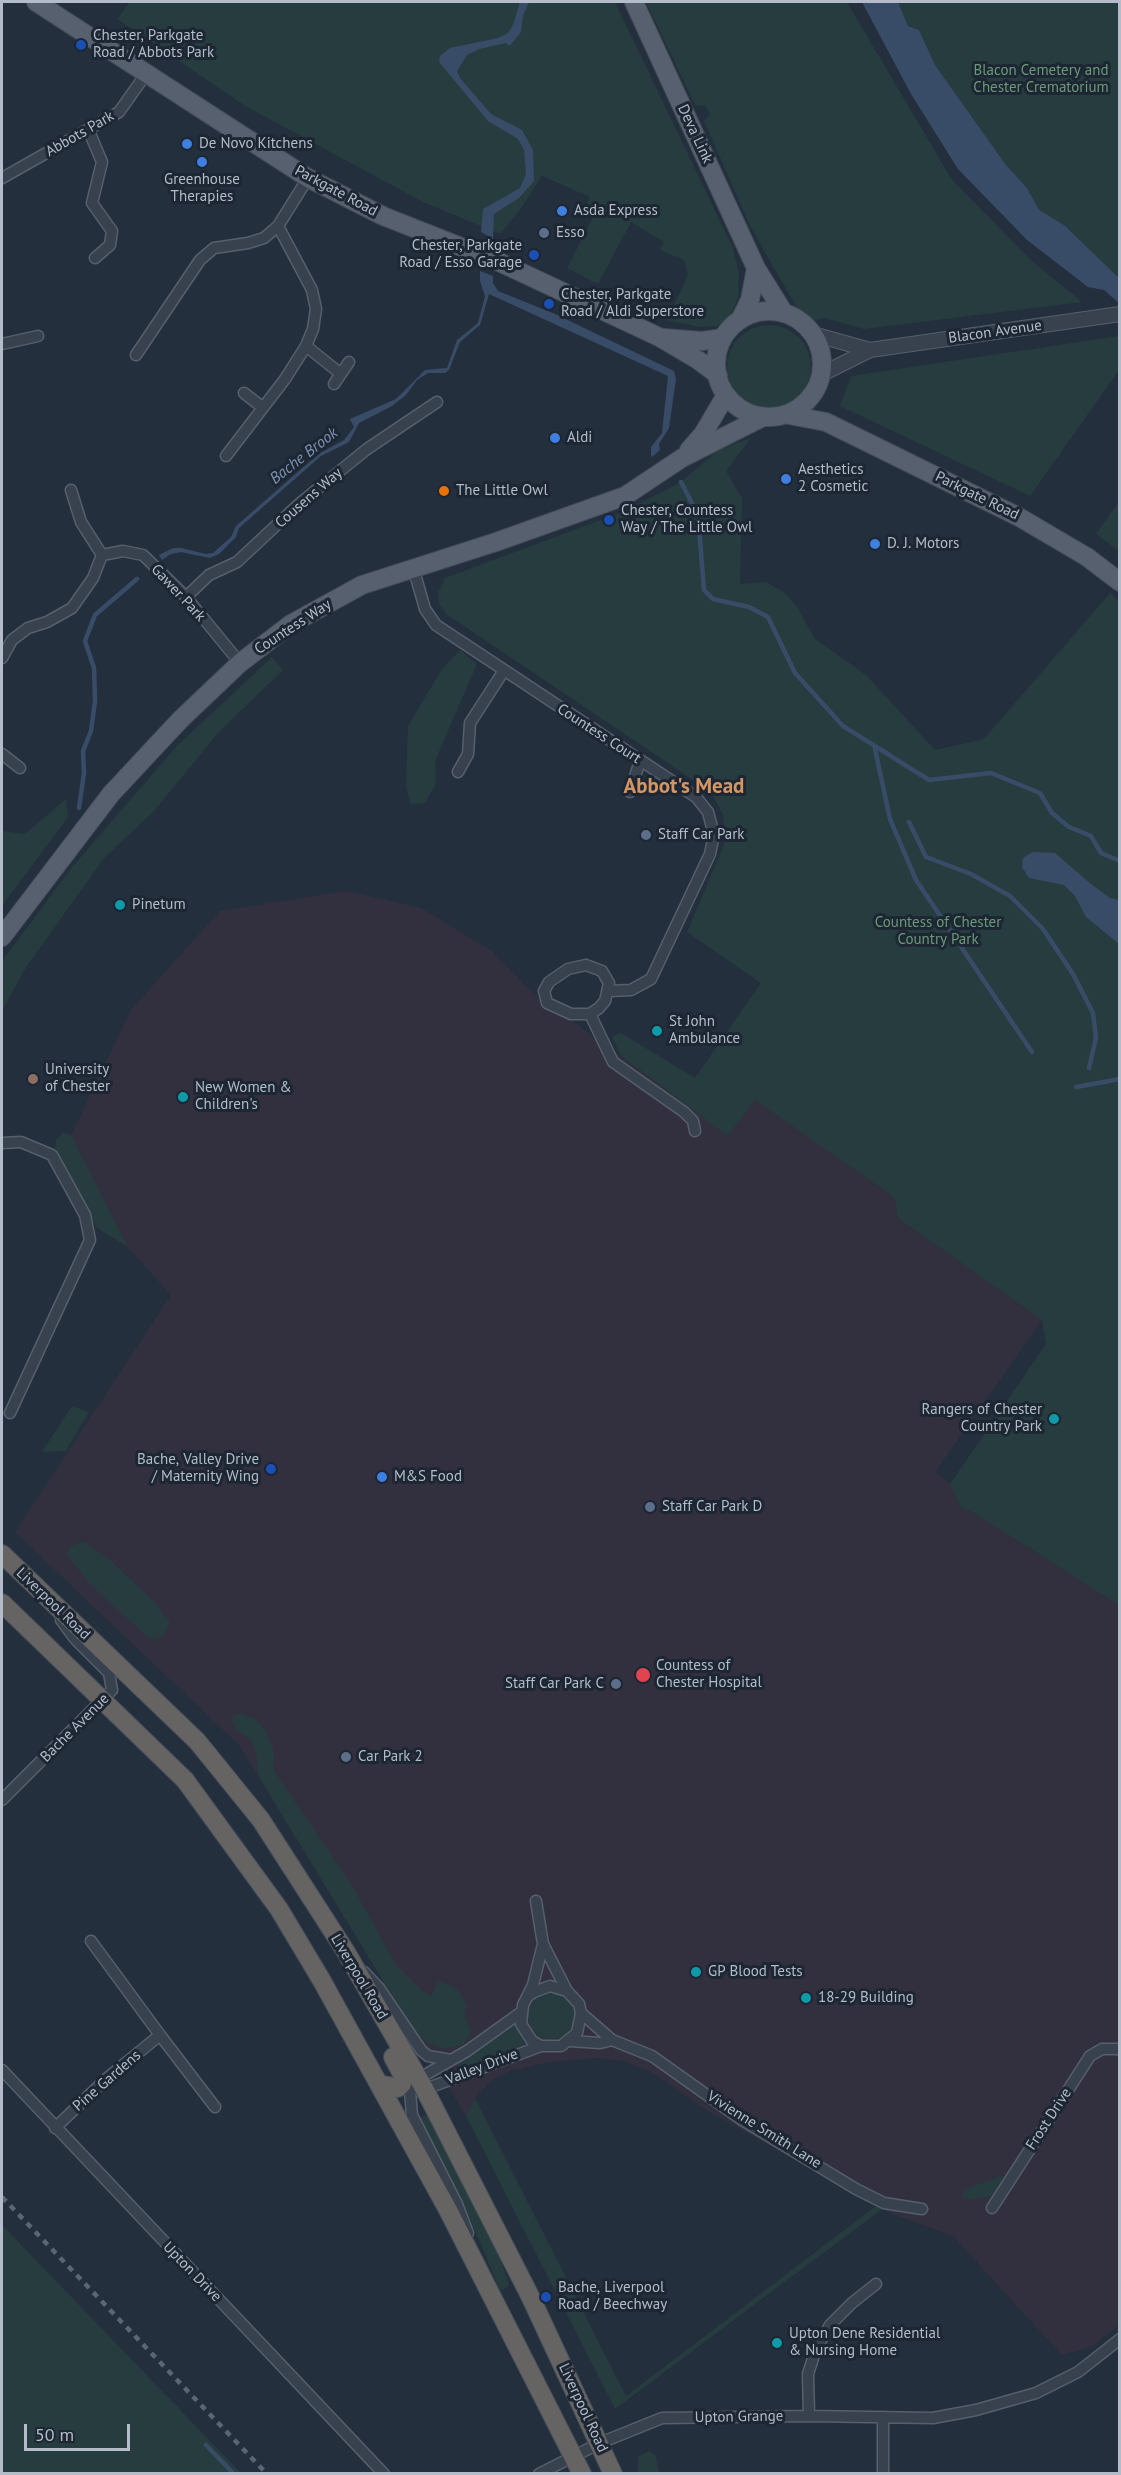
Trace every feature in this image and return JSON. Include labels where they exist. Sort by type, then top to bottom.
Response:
[{"type":"highway","name":"Liverpool Road","points":[[2,1554],[196,1741],[261,1820],[346,1952],[531,2298],[613,2474]]},
{"type":"highway","name":"Liverpool Road","points":[[2,1603],[105,1700],[185,1780],[279,1909],[379,2084],[493,2297],[582,2474]]},
{"type":"highway","points":[[346,1952],[370,2017],[404,2076],[398,2088],[379,2084]]},
{"type":"main road","name":"Parkgate Road","points":[[36,2],[308,178],[383,216],[497,261],[659,338],[698,360],[718,375]]},
{"type":"main road","name":"Deva Link","points":[[634,2],[756,267],[784,313]]},
{"type":"main road","points":[[740,320],[769,311],[784,313],[800,321],[813,334],[822,360],[822,374],[813,394],[789,415],[763,417],[749,413],[726,395],[718,375],[716,363],[723,339],[740,320],[750,300],[756,267]]},
{"type":"main road","name":"Parkgate Road","points":[[659,338],[702,341],[723,339]]},
{"type":"main road","points":[[813,394],[826,422]]},
{"type":"main road","name":"Countess Way","points":[[682,458],[703,434],[726,395]]},
{"type":"main road","name":"Parkgate Road","points":[[789,415],[826,422],[1019,517],[1087,557],[1119,582]]},
{"type":"main road","name":"Countess Way","points":[[2,937],[111,794],[180,720],[240,663],[291,624],[362,585],[496,542],[625,496],[682,458],[763,417]]},
{"type":"street","name":"Abbots Park","points":[[2,178],[119,111],[146,74]]},
{"type":"street","points":[[88,129],[102,162],[92,203],[112,231],[110,245],[95,258]]},
{"type":"street","points":[[136,355],[207,253],[214,248],[264,238],[278,225],[308,178]]},
{"type":"street","points":[[226,456],[285,379],[306,346],[313,329],[316,309],[312,290],[278,225]]},
{"type":"street","name":"Blacon Avenue","points":[[822,374],[870,350],[1114,315]]},
{"type":"street","name":"Blacon Avenue","points":[[813,334],[870,350]]},
{"type":"street","points":[[2,344],[38,336]]},
{"type":"street","points":[[306,346],[338,379],[349,362]]},
{"type":"street","points":[[244,393],[262,407]]},
{"type":"street","name":"Cousens Way","points":[[186,597],[209,575],[237,562],[299,504],[367,449],[437,402]]},
{"type":"street","points":[[2,658],[12,640],[28,628],[47,622],[72,608],[93,578],[102,555],[81,522],[71,490]]},
{"type":"street","name":"Gawer Park","points":[[102,555],[123,551],[143,555],[186,597],[240,663]]},
{"type":"street","name":"Countess Court","points":[[413,567],[425,609],[436,625],[503,672],[696,796],[708,812],[714,834],[705,866],[651,979],[631,990],[609,991]]},
{"type":"street","points":[[458,772],[468,754],[470,723],[503,672]]},
{"type":"street","points":[[2,754],[20,768]]},
{"type":"street","points":[[630,792],[640,761]]},
{"type":"street","points":[[586,965],[595,967],[607,977],[609,991],[605,1001],[590,1014],[571,1014],[547,1003],[544,991],[549,982],[568,969],[586,965]]},
{"type":"street","points":[[590,1014],[613,1062],[684,1112],[693,1120],[695,1131]]},
{"type":"street","points":[[2,1143],[21,1142],[52,1155],[85,1215],[90,1240],[10,1413]]},
{"type":"street","name":"Bache Avenue","points":[[2,1800],[105,1700],[112,1690],[109,1673],[75,1639],[42,1595]]},
{"type":"street","points":[[536,1901],[543,1944],[567,1991],[579,2004],[581,2013],[577,2033],[570,2041]]},
{"type":"street","points":[[91,1941],[214,2107]]},
{"type":"street","points":[[520,2013],[543,1944]]},
{"type":"street","points":[[346,1952],[379,1988],[421,2050],[428,2056],[451,2060]]},
{"type":"street","points":[[527,1997],[550,1986],[567,1991]]},
{"type":"street","name":"Valley Drive","points":[[417,2087],[451,2060],[520,2013],[525,2033],[541,2046]]},
{"type":"street","name":"Vivienne Smith Lane","points":[[581,2013],[612,2040],[652,2056],[742,2120],[872,2198],[884,2203],[922,2209]]},
{"type":"street","name":"Pine Gardens","points":[[55,2128],[106,2079],[160,2036]]},
{"type":"street","name":"Vivienne Smith Lane","points":[[570,2041],[600,2043],[612,2040]]},
{"type":"street","name":"Valley Drive","points":[[417,2087],[541,2046],[561,2046],[570,2041]]},
{"type":"street","name":"Frost Drive","points":[[992,2208],[1090,2056],[1102,2049],[1119,2049]]},
{"type":"street","name":"Upton Drive","points":[[2,2070],[384,2474]]},
{"type":"street","points":[[379,2084],[389,2092],[417,2087],[412,2115],[457,2204],[493,2297]]},
{"type":"street","points":[[810,2416],[808,2374],[816,2349],[830,2325],[876,2284]]},
{"type":"street","name":"Upton Grange","points":[[539,2474],[600,2443],[662,2418],[810,2416],[933,2418],[976,2410],[1036,2393],[1078,2372],[1119,2339]]},
{"type":"street","points":[[883,2417],[883,2474]]},
{"type":"shaded area","name":"Countess of Chester Hospital","points":[[346,891],[421,908],[492,951],[530,990],[728,1135],[755,1099],[894,1197],[898,1218],[1042,1320],[935,1472],[950,1484],[961,1508],[974,1513],[1119,1605],[1119,2325],[1091,2347],[1062,2355],[953,2236],[890,2213],[701,2107],[654,2073],[624,2061],[599,2058],[550,2062],[512,2070],[492,2080],[475,2098],[466,2116],[239,1745],[15,1532],[171,1295],[128,1247],[71,1135],[131,1010],[220,911]]},
{"type":"green space","points":[[130,2],[615,2],[733,248],[739,274],[738,297],[730,317],[717,326],[699,327],[667,320],[688,275],[684,260],[660,250],[664,242],[631,222],[598,284],[567,268],[596,211],[586,206],[590,197],[542,176],[519,211],[500,234],[423,202],[247,107],[117,19]]},
{"type":"green space","points":[[646,2],[847,2],[952,180],[1033,262],[1082,302],[864,329],[825,318],[815,320],[798,310],[750,226],[704,121],[710,114],[706,106],[695,105]]},
{"type":"green space","name":"Blacon Cemetery and Chester Crematorium","points":[[898,2],[1119,2],[1119,278],[1064,225],[1039,210],[1027,188],[1006,165],[935,65],[919,30],[908,26]]},
{"type":"green space","points":[[769,325],[785,328],[799,337],[808,351],[811,367],[808,383],[799,397],[785,406],[769,409],[753,406],[739,397],[730,383],[727,367],[730,351],[739,337],[753,328]]},
{"type":"green space","points":[[1119,336],[1119,370],[1030,496],[840,406],[851,376]]},
{"type":"green space","name":"Countess of Chester Country Park","points":[[751,438],[726,471],[742,498],[740,584],[766,582],[785,593],[798,608],[814,638],[866,675],[935,750],[984,739],[1110,593],[1119,601],[1119,1605],[974,1513],[961,1508],[950,1484],[1046,1344],[1042,1320],[898,1218],[894,1197],[755,1100],[728,1136],[621,1056],[612,1037],[621,1033],[695,1078],[761,983],[687,932],[725,842],[723,815],[711,792],[446,614],[439,603],[438,593],[445,578],[625,511],[681,482],[718,450]]},
{"type":"green space","points":[[1119,502],[1119,551],[1096,534]]},
{"type":"green space","points":[[460,650],[477,664],[435,761],[436,783],[425,803],[410,804],[406,786],[408,726],[442,669]]},
{"type":"green space","points":[[272,657],[283,670],[218,733],[154,811],[104,858],[25,969],[2,1011],[2,961],[73,866],[176,747]]},
{"type":"green space","points":[[66,799],[68,817],[2,906],[2,831],[25,834]]},
{"type":"green space","points":[[63,1133],[71,1135],[128,1247],[97,1228],[55,1147],[56,1140]]},
{"type":"green space","points":[[72,1406],[89,1412],[66,1451],[42,1452]]},
{"type":"green space","points":[[84,1542],[112,1562],[153,1601],[170,1622],[162,1637],[150,1639],[91,1585],[67,1555],[70,1546]]},
{"type":"green space","points":[[241,1713],[255,1719],[267,1733],[274,1752],[273,1769],[353,1887],[396,1965],[423,1992],[432,1995],[438,1981],[457,1988],[467,2006],[464,2014],[471,2032],[464,2044],[445,2049],[416,2035],[258,1775],[257,1757],[252,1741],[236,1729],[231,1717]]},
{"type":"green space","points":[[551,1993],[567,2000],[574,2016],[567,2032],[551,2039],[535,2032],[528,2016],[535,2000]]},
{"type":"green space","points":[[515,2025],[526,2044],[460,2069],[457,2065]]},
{"type":"green space","points":[[475,2098],[626,2396],[876,2206],[882,2209],[615,2409],[466,2116]]},
{"type":"green space","points":[[425,2115],[429,2118],[493,2239],[509,2284],[505,2289],[500,2290],[460,2195],[422,2122],[421,2117]]},
{"type":"green space","points":[[1001,2176],[1013,2179],[1016,2184],[1008,2191],[990,2196],[970,2199],[961,2197],[965,2189]]},
{"type":"green space","points":[[2,2225],[241,2473],[2,2473]]},
{"type":"green space","points":[[649,2451],[656,2456],[659,2473],[638,2473],[638,2457]]},
{"type":"water","points":[[520,2],[529,2],[523,16],[521,32],[512,43],[509,46],[506,43],[479,49],[467,55],[457,71],[460,78],[491,114],[522,130],[533,150],[534,181],[519,198],[494,214],[493,239],[481,232],[483,209],[520,188],[526,174],[524,150],[518,139],[488,121],[439,62],[440,56],[450,48],[498,38],[508,33]]},
{"type":"water","points":[[862,2],[898,2],[908,26],[919,30],[935,65],[1006,165],[1027,188],[1039,210],[1064,225],[1119,278],[1119,303],[1104,290],[1088,287],[1027,240],[958,169],[911,94]]},
{"type":"water","points":[[480,271],[493,276],[493,283],[498,291],[555,314],[674,371],[676,379],[669,428],[659,444],[660,450],[652,457],[651,447],[662,433],[668,376],[489,294],[480,325],[460,342],[449,370],[445,373],[428,373],[417,380],[406,395],[392,406],[359,423],[349,442],[321,456],[239,528],[236,537],[219,554],[210,558],[181,552],[171,554],[162,560],[159,555],[173,548],[206,554],[213,553],[231,537],[236,526],[307,464],[322,452],[344,440],[354,427],[350,419],[396,399],[425,370],[447,368],[457,340],[478,323],[485,296],[480,281]]},
{"type":"water","points":[[1033,852],[1055,853],[1110,898],[1119,900],[1119,944],[1086,917],[1075,896],[1064,885],[1029,878],[1022,867],[1023,858]]},
{"type":"waterway","points":[[681,482],[698,515],[704,590],[713,599],[749,607],[768,617],[795,673],[843,726],[929,780],[991,773],[1040,793],[1052,813],[1069,827],[1091,836],[1101,853],[1120,861]]},
{"type":"waterway","name":"Bache Brook","points":[[79,808],[84,773],[83,751],[91,731],[95,701],[94,668],[85,641],[95,615],[137,579]]},
{"type":"waterway","points":[[875,749],[890,819],[916,880],[1032,1052]]},
{"type":"waterway","points":[[909,822],[926,857],[971,874],[1010,896],[1043,929],[1073,974],[1093,1013],[1096,1038],[1089,1068]]},
{"type":"waterway","points":[[1076,1087],[1120,1079]]},
{"type":"waterway","points":[[206,2445],[234,2474]]},
{"type":"railway","points":[[2,2197],[267,2474]]},
{"type":"place","name":"Chester, Parkgate Road / Abbots Park","points":[[81,45]]},
{"type":"place","name":"De Novo Kitchens","points":[[187,144]]},
{"type":"place","name":"Greenhouse Therapies","points":[[202,162]]},
{"type":"place","name":"Asda Express","points":[[562,211]]},
{"type":"place","name":"Esso","points":[[544,233]]},
{"type":"place","name":"Chester, Parkgate Road / Esso Garage","points":[[534,255]]},
{"type":"place","name":"Chester, Parkgate Road / Aldi Superstore","points":[[549,304]]},
{"type":"place","name":"Aldi","points":[[555,438]]},
{"type":"place","name":"Aesthetics 2 Cosmetic","points":[[786,479]]},
{"type":"place","name":"The Little Owl","points":[[444,491]]},
{"type":"place","name":"Chester, Countess Way / The Little Owl","points":[[609,520]]},
{"type":"place","name":"D. J. Motors","points":[[875,544]]},
{"type":"place","name":"Staff Car Park","points":[[646,835]]},
{"type":"place","name":"Pinetum","points":[[120,905]]},
{"type":"place","name":"St John Ambulance","points":[[657,1031]]},
{"type":"place","name":"University of Chester","points":[[33,1079]]},
{"type":"place","name":"New Women & Children's","points":[[183,1097]]},
{"type":"place","name":"Rangers of Chester Country Park","points":[[1054,1419]]},
{"type":"place","name":"Bache, Valley Drive / Maternity Wing","points":[[271,1469]]},
{"type":"place","name":"M&S Food","points":[[382,1477]]},
{"type":"place","name":"Staff Car Park D","points":[[650,1507]]},
{"type":"place","name":"Countess of Chester Hospital","points":[[643,1675]]},
{"type":"place","name":"Staff Car Park C","points":[[616,1684]]},
{"type":"place","name":"Car Park 2","points":[[346,1757]]},
{"type":"place","name":"GP Blood Tests","points":[[696,1972]]},
{"type":"place","name":"18-29 Building","points":[[806,1998]]},
{"type":"place","name":"Bache, Liverpool Road / Beechway","points":[[546,2297]]},
{"type":"place","name":"Upton Dene Residential & Nursing Home","points":[[777,2343]]},
{"type":"district","name":"Abbot's Mead","points":[[684,787]]}]
